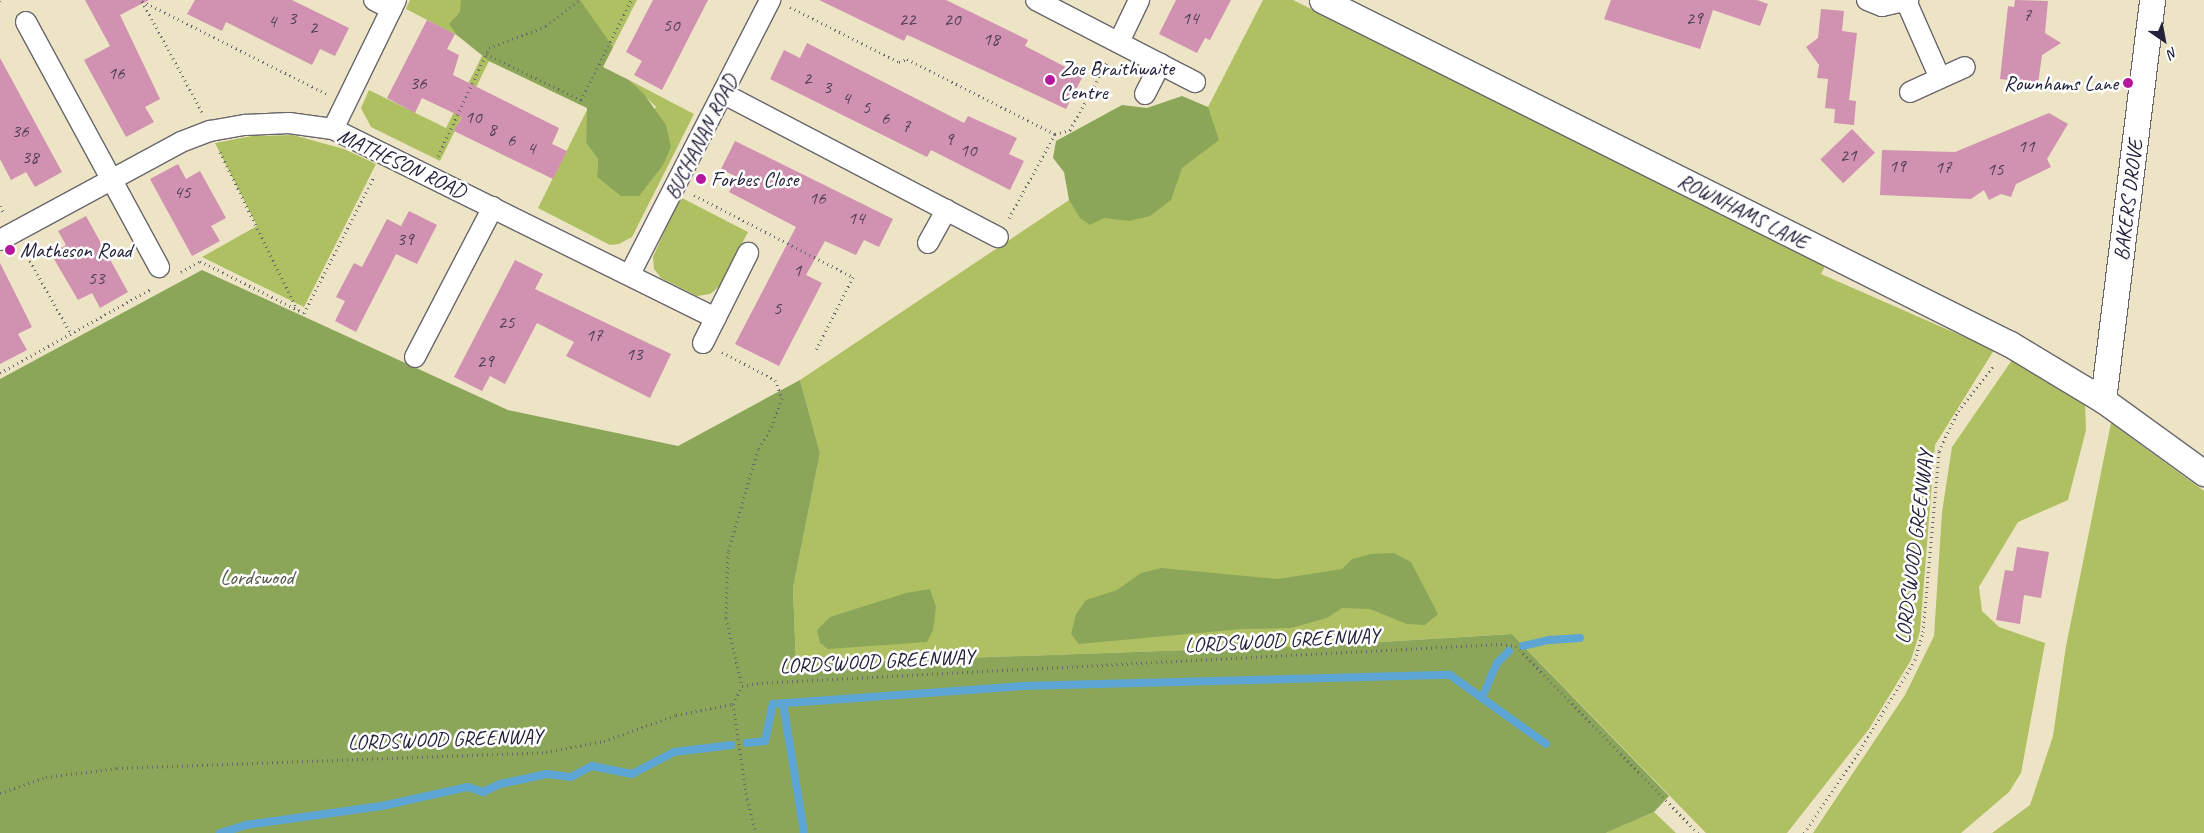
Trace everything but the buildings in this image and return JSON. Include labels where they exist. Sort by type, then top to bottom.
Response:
[{"type":"street","points":[[1036,0],[1195,82]]},
{"type":"street","points":[[1118,42],[1138,0]]},
{"type":"street","name":"ROWNHAMS LANE","points":[[1322,0],[2010,344],[2103,400],[2204,473]]},
{"type":"street","points":[[1867,0],[1882,6],[1907,1],[1940,78]]},
{"type":"street","name":"BAKERS DROVE","points":[[2103,400],[2152,0]]},
{"type":"street","name":"BUCHANAN ROAD","points":[[630,274],[724,94],[777,2]]},
{"type":"street","points":[[333,130],[346,104],[388,3]]},
{"type":"street","points":[[26,22],[163,276]]},
{"type":"street","points":[[1144,94],[1160,64]]},
{"type":"street","points":[[1910,92],[1965,67]]},
{"type":"street","points":[[724,94],[998,237]]},
{"type":"street","name":"MATHESON ROAD","points":[[0,240],[181,142],[211,131],[245,124],[289,123],[333,130],[430,174],[716,318]]},
{"type":"street","name":"MATHESON ROAD","points":[[415,356],[493,207]]},
{"type":"street","points":[[928,243],[946,210]]},
{"type":"street","points":[[703,342],[748,253]]},
{"type":"path","points":[[142,0],[346,104]]},
{"type":"path","points":[[142,0],[211,131],[297,309]]},
{"type":"path","points":[[430,174],[488,48],[546,26],[580,0]]},
{"type":"path","points":[[486,54],[582,100],[631,0]]},
{"type":"path","points":[[777,2],[899,62],[907,60],[1055,134],[1070,130],[1118,42]]},
{"type":"path","points":[[998,237],[1055,134]]},
{"type":"path","points":[[0,373],[71,334],[163,276],[200,261],[304,313],[386,154]]},
{"type":"path","points":[[676,185],[854,277],[815,352]]},
{"type":"path","points":[[26,253],[71,334]]},
{"type":"path","points":[[703,342],[775,380],[782,398],[772,426],[758,449],[728,552],[726,618],[742,686],[733,704],[747,799],[756,833]]},
{"type":"path","name":"LORDSWOOD GREENWAY","points":[[1804,833],[1860,750],[1914,660],[1923,632],[1939,451],[1958,411],[2010,344]]},
{"type":"path","name":"LORDSWOOD GREENWAY","points":[[742,686],[800,680],[1501,644],[1516,646],[1698,833]]},
{"type":"path","name":"LORDSWOOD GREENWAY","points":[[0,792],[46,777],[117,768],[546,752],[604,741],[676,714],[733,704]]},
{"type":"green space","points":[[410,0],[637,0],[583,106],[489,61],[440,161],[371,127],[361,108],[369,90],[446,128],[485,50],[406,9]]},
{"type":"green space","points":[[461,0],[580,0],[613,47],[603,67],[629,80],[644,94],[666,125],[671,147],[663,165],[639,196],[621,196],[597,177],[598,159],[586,143],[587,108],[489,61],[458,36],[449,24],[460,12]]},
{"type":"green space","points":[[1263,0],[1293,0],[1826,264],[1821,274],[1994,350],[1935,445],[1920,631],[1911,660],[1869,729],[1787,833],[1706,833],[1512,634],[1331,645],[796,664],[793,588],[820,453],[800,380],[1208,107]]},
{"type":"green space","points":[[629,80],[694,114],[632,237],[619,244],[610,245],[538,208],[588,108],[586,143],[598,159],[597,177],[608,185],[656,107]]},
{"type":"green space","points":[[1182,96],[1208,107],[1219,140],[1182,168],[1171,200],[1150,216],[1129,221],[1104,218],[1090,225],[1080,218],[1069,200],[1064,172],[1053,158],[1056,141],[1122,105],[1147,108]]},
{"type":"green space","points":[[293,135],[344,149],[376,164],[304,307],[202,257],[257,226],[215,143],[252,136]]},
{"type":"green space","points":[[680,197],[748,232],[720,286],[710,294],[697,296],[661,278],[654,269],[653,257]]},
{"type":"green space","name":"Lordswood","points":[[202,270],[508,410],[678,446],[800,380],[820,453],[793,588],[796,664],[1331,645],[1512,634],[1669,796],[1654,812],[1606,833],[0,833],[0,379]]},
{"type":"green space","points":[[2012,360],[2085,402],[2086,430],[2068,500],[2018,522],[1979,587],[1982,611],[1999,627],[2045,643],[2021,773],[2009,792],[1961,833],[1813,833],[1905,695],[1934,636],[1942,512],[1952,447]]},
{"type":"green space","points":[[2111,423],[2204,491],[2204,833],[1992,833],[2030,805],[2053,736],[2066,646]]},
{"type":"green space","points":[[1394,553],[1411,562],[1438,614],[1425,625],[1407,624],[1370,609],[1342,608],[1327,618],[1291,628],[1242,629],[1079,644],[1071,634],[1076,614],[1086,600],[1117,590],[1141,573],[1161,568],[1278,579],[1342,569],[1352,559],[1371,554]]},
{"type":"green space","points":[[930,589],[936,607],[933,630],[927,642],[828,649],[820,643],[817,630],[830,617],[906,593]]},
{"type":"green space","points":[[1654,812],[1676,833],[1606,833]]},
{"type":"waterway","points":[[1523,646],[1550,640],[1580,638]]},
{"type":"waterway","points":[[1482,698],[1497,663],[1509,651]]},
{"type":"waterway","points":[[747,743],[765,741],[773,704],[1022,686],[1450,675],[1546,744]]},
{"type":"waterway","points":[[783,703],[804,833]]},
{"type":"waterway","points":[[220,833],[246,825],[382,806],[468,787],[483,792],[500,784],[547,774],[571,777],[592,766],[632,774],[674,752],[732,745]]},
{"type":"place","name":"Zoe Braithwaite Centre","points":[[1050,80]]},
{"type":"place","name":"Rownhams Lane","points":[[2128,83]]},
{"type":"place","name":"Forbes Close","points":[[701,179]]},
{"type":"place","name":"Matheson Road","points":[[10,250]]}]
